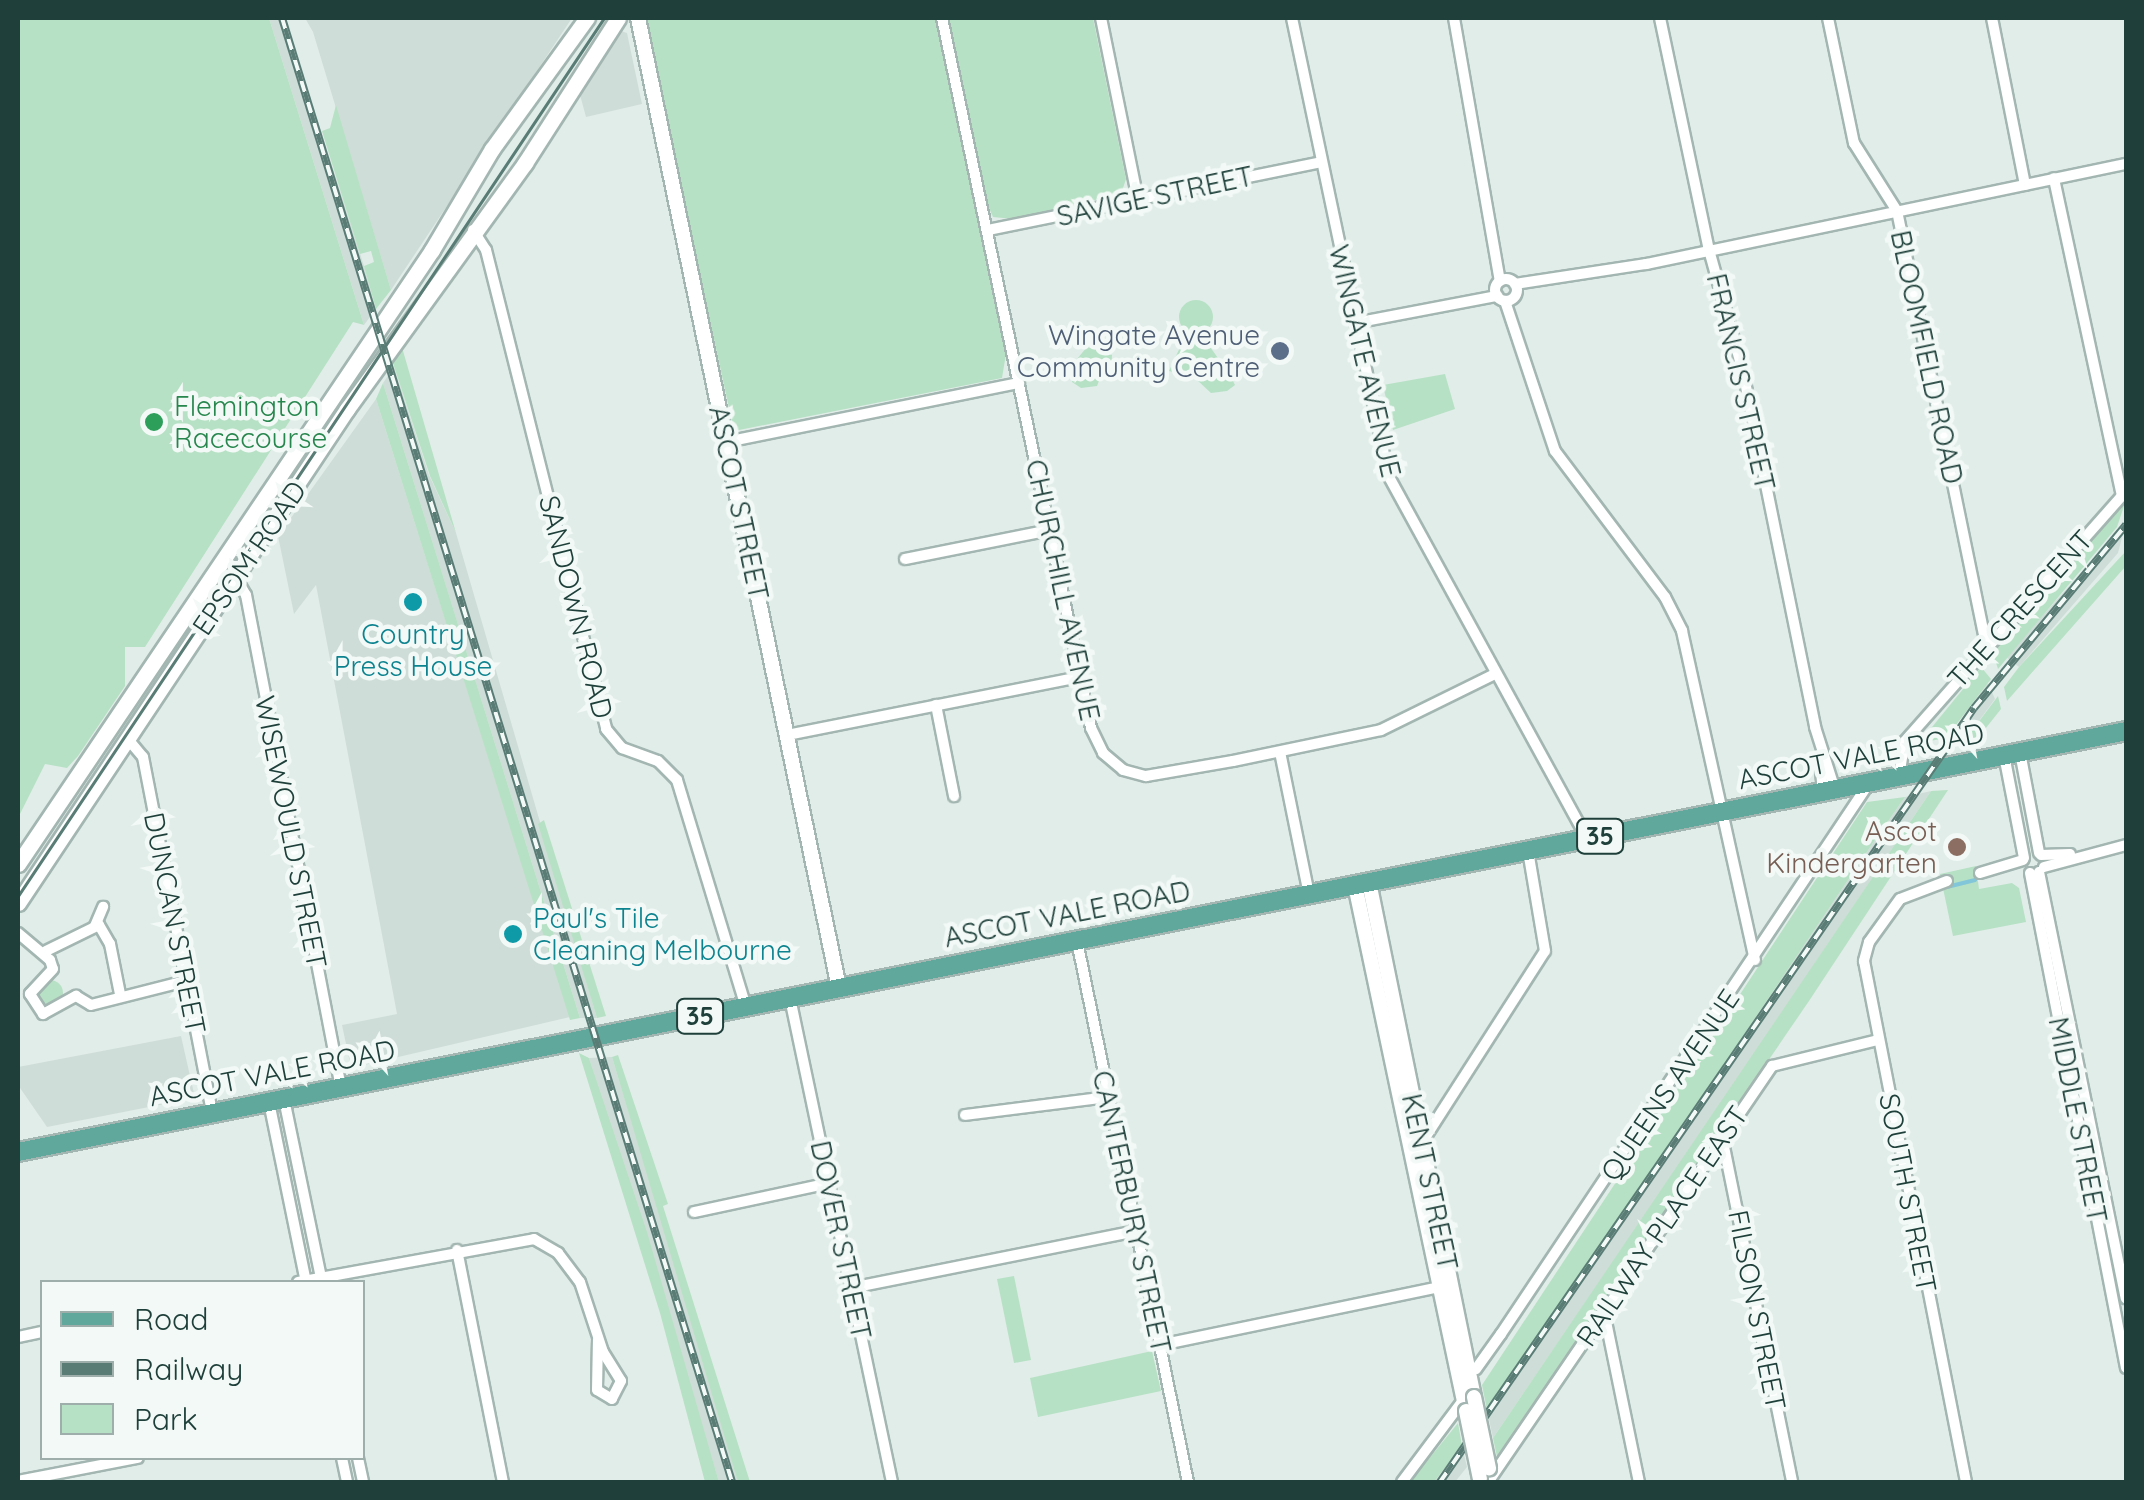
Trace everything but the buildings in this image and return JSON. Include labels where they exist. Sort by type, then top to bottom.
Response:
[{"type":"main road","name":"EPSOM ROAD","points":[[18,864],[432,250],[492,149],[587,18]]},
{"type":"main road","name":"EPSOM ROAD","points":[[18,903],[472,229],[525,163],[618,18]]},
{"type":"main road","name":"ASCOT VALE ROAD","points":[[18,1152],[2126,731]]},
{"type":"street","name":"ASCOT STREET","points":[[638,18],[839,988]]},
{"type":"street","name":"CHURCHILL AVENUE","points":[[942,18],[1096,742],[1123,770],[1158,775],[1394,726],[1495,674]]},
{"type":"street","points":[[1101,18],[1138,200]]},
{"type":"street","name":"WINGATE AVENUE","points":[[1292,18],[1392,486],[1587,839]]},
{"type":"street","points":[[1454,18],[1513,324],[1556,452],[1676,616],[1755,960]]},
{"type":"street","name":"FRANCIS STREET","points":[[1660,18],[1709,250],[1746,384],[1829,791]]},
{"type":"street","name":"BLOOMFIELD ROAD","points":[[1828,18],[1854,143],[1897,212],[1987,649]]},
{"type":"street","points":[[1992,18],[2026,184]]},
{"type":"street","name":"SAVIGE STREET","points":[[988,230],[1321,162]]},
{"type":"street","points":[[1355,323],[2126,164]]},
{"type":"street","name":"THE CRESCENT","points":[[1899,777],[1906,741],[2122,496],[2054,178]]},
{"type":"street","name":"SANDOWN ROAD","points":[[472,229],[486,250],[606,729],[622,748],[658,761],[677,780],[746,1006]]},
{"type":"street","points":[[726,442],[1019,382]]},
{"type":"street","points":[[906,559],[1050,530]]},
{"type":"street","name":"WISEWOULD STREET","points":[[236,578],[246,595],[341,1088]]},
{"type":"street","points":[[787,735],[1080,677]]},
{"type":"street","points":[[936,705],[954,796]]},
{"type":"street","name":"DUNCAN STREET","points":[[127,738],[143,757],[212,1114]]},
{"type":"street","points":[[1280,752],[1309,894]]},
{"type":"street","name":"MIDDLE STREET","points":[[2012,754],[2126,1368]]},
{"type":"street","name":"QUEENS AVENUE","points":[[1464,1372],[1502,1334],[1755,960],[1869,783]]},
{"type":"street","points":[[1980,873],[2126,844]]},
{"type":"street","points":[[1417,1147],[1545,951],[1528,850]]},
{"type":"street","name":"MIDDLE STREET","points":[[2033,863],[2126,1298]]},
{"type":"street","name":"SOUTH STREET","points":[[1947,882],[1906,893],[1884,918],[1864,961],[1964,1479]]},
{"type":"street","name":"KENT STREET","points":[[1362,884],[1486,1478]]},
{"type":"street","points":[[46,951],[95,926],[104,907]]},
{"type":"street","points":[[95,926],[110,944],[120,994]]},
{"type":"street","points":[[18,934],[46,951],[53,969],[30,994],[43,1014],[76,996],[91,1006],[120,994],[186,981]]},
{"type":"street","name":"CANTERBURY STREET","points":[[1076,940],[1188,1482]]},
{"type":"street","name":"DOVER STREET","points":[[790,998],[892,1482]]},
{"type":"street","name":"RAILWAY PLACE EAST","points":[[1486,1478],[1772,1066],[1878,1040]]},
{"type":"street","points":[[964,1115],[1108,1097]]},
{"type":"street","points":[[277,1101],[322,1280],[519,1238],[543,1242],[575,1274],[598,1340],[622,1384],[612,1398],[596,1390],[598,1340]]},
{"type":"street","points":[[277,1101],[303,1280]]},
{"type":"street","points":[[1411,1118],[1440,1107]]},
{"type":"street","name":"FILSON STREET","points":[[1722,1137],[1792,1482]]},
{"type":"street","points":[[694,1212],[829,1183]]},
{"type":"street","points":[[852,1288],[1136,1231]]},
{"type":"street","points":[[457,1250],[503,1482]]},
{"type":"street","points":[[1160,1345],[1446,1285]]},
{"type":"street","points":[[1604,1312],[1639,1482]]},
{"type":"street","points":[[1402,1482],[1468,1402]]},
{"type":"street","points":[[18,1482],[128,1460]]},
{"type":"shaded area","points":[[269,18],[285,18],[364,266],[376,309],[364,325]]},
{"type":"shaded area","points":[[305,18],[572,18],[391,290],[313,32]]},
{"type":"shaded area","points":[[621,31],[627,33],[642,104],[586,117],[580,95]]},
{"type":"shaded area","points":[[394,367],[429,475],[456,533],[597,1018],[580,1018],[383,383]]},
{"type":"shaded area","points":[[376,399],[570,1017],[351,1068],[342,1025],[397,1014],[316,585],[294,614],[278,536]]},
{"type":"shaded area","points":[[2126,522],[2118,553],[2019,667],[2006,657]]},
{"type":"shaded area","points":[[1988,683],[1995,699],[1962,744],[1940,748]]},
{"type":"shaded area","points":[[1931,791],[1493,1438],[1488,1415],[1877,837],[1905,797]]},
{"type":"shaded area","points":[[181,1036],[195,1098],[47,1127],[18,1085],[18,1067]]},
{"type":"shaded area","points":[[612,1057],[738,1482],[719,1482],[589,1058]]},
{"type":"shaded area","points":[[1462,1446],[1467,1467],[1455,1482],[1434,1482]]},
{"type":"green space","name":"Flemington Racecourse","points":[[18,18],[269,18],[364,325],[353,322],[145,647],[125,647],[125,686],[78,756],[67,768],[45,764],[18,818]]},
{"type":"green space","points":[[644,18],[936,18],[1006,354],[1002,378],[734,431]]},
{"type":"green space","points":[[948,18],[1093,18],[1126,179],[1121,194],[1013,219],[993,217],[983,194]]},
{"type":"green space","points":[[336,105],[391,290],[376,309],[364,266],[374,262],[371,251],[360,254],[322,131],[330,128]]},
{"type":"green space","points":[[1196,300],[1208,305],[1213,317],[1208,329],[1196,334],[1184,329],[1179,317],[1184,305]]},
{"type":"green space","points":[[1203,337],[1235,385],[1227,391],[1211,393],[1196,379],[1169,371],[1182,343]]},
{"type":"green space","points":[[401,344],[456,533],[430,476],[391,357]]},
{"type":"green space","points":[[1087,347],[1112,355],[1111,374],[1102,373],[1097,386],[1081,388],[1072,382],[1072,365]]},
{"type":"green space","points":[[1445,374],[1455,409],[1393,430],[1383,385]]},
{"type":"green space","points":[[383,383],[580,1018],[570,1020],[376,399]]},
{"type":"green space","points":[[2126,500],[2117,527],[1998,669],[1993,653]]},
{"type":"green space","points":[[2126,551],[2125,567],[2007,701],[2004,687],[2019,667]]},
{"type":"green space","points":[[1981,667],[1991,679],[1946,738],[1919,743]]},
{"type":"green space","points":[[1998,696],[2001,709],[1974,743],[1962,744]]},
{"type":"green space","points":[[1948,790],[1809,1001],[1497,1457],[1493,1438],[1931,791]]},
{"type":"green space","points":[[1905,797],[1488,1415],[1482,1385],[1867,802]]},
{"type":"green space","points":[[544,820],[606,1016],[597,1018],[538,824]]},
{"type":"green space","points":[[1976,866],[1979,889],[2012,883],[2019,888],[2026,922],[1953,936],[1940,874]]},
{"type":"green space","points":[[50,980],[59,984],[63,993],[59,1002],[50,1006],[41,1002],[37,993],[41,984]]},
{"type":"green space","points":[[579,1053],[589,1058],[647,1232],[719,1482],[705,1482],[660,1313]]},
{"type":"green space","points":[[618,1055],[668,1204],[663,1206],[750,1482],[738,1482],[612,1057]]},
{"type":"green space","points":[[1014,1276],[1031,1360],[1014,1363],[997,1279]]},
{"type":"green space","points":[[1152,1351],[1161,1391],[1038,1417],[1030,1378]]},
{"type":"green space","points":[[1458,1423],[1462,1446],[1434,1482],[1410,1482]]},
{"type":"waterway","points":[[1947,887],[1975,880]]},
{"type":"tram line","points":[[18,896],[604,18]]},
{"type":"railway","points":[[282,18],[732,1482]]},
{"type":"railway","points":[[1440,1482],[1974,708],[2126,525]]},
{"type":"place","name":"Wingate Avenue Community Centre","points":[[1280,351]]},
{"type":"place","name":"Flemington Racecourse","points":[[154,422]]},
{"type":"place","name":"Country Press House","points":[[413,602]]},
{"type":"place","name":"Ascot Kindergarten","points":[[1957,847]]},
{"type":"place","name":"Paul's Tile Cleaning Melbourne","points":[[513,934]]}]
